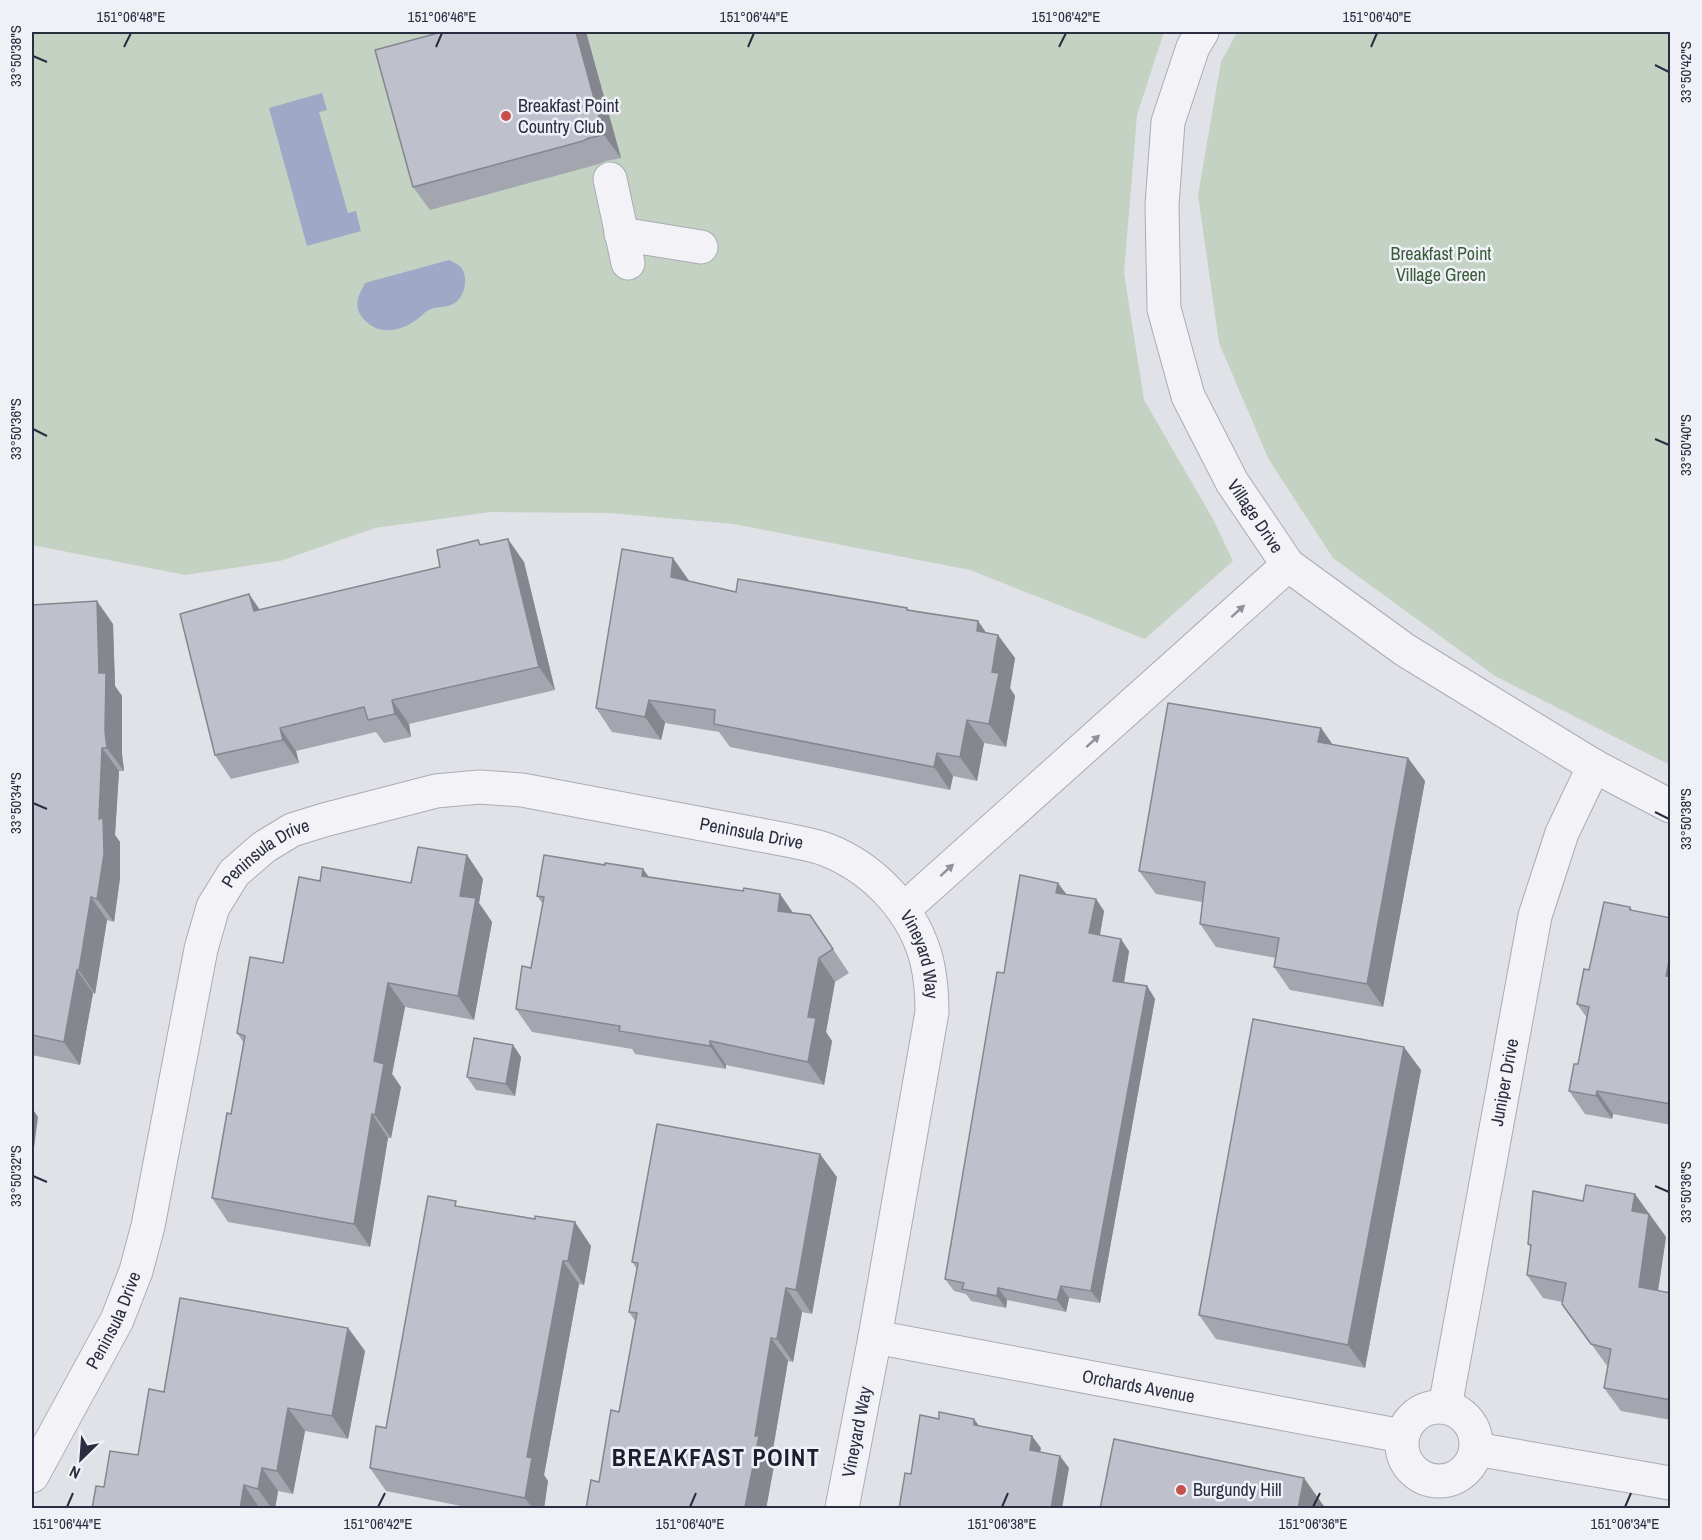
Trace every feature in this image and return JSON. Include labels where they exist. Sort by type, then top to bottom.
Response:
[{"type":"street","name":"Village Drive","points":[[1202,32],[1193,46],[1168,122],[1162,205],[1164,309],[1188,396],[1232,482],[1288,566],[1405,651],[1594,766],[1671,806]]},
{"type":"street","points":[[610,179],[625,248],[701,247]]},
{"type":"street","name":"Vineyard Way","points":[[842,1509],[875,1337],[932,1012],[932,986],[927,961],[918,935],[904,909],[1288,566]]},
{"type":"street","name":"Juniper Drive","points":[[1445,1407],[1534,916],[1562,833],[1594,766]]},
{"type":"street","name":"Peninsula Drive","points":[[32,1476],[117,1320],[136,1271],[148,1226],[201,949],[213,907],[234,873],[264,846],[292,830],[436,791],[479,787],[522,790],[826,849],[861,868],[884,887],[904,909]]},
{"type":"street","name":"Orchards Avenue","points":[[875,1337],[1402,1436]]},
{"type":"street","points":[[1433,1407],[1456,1410],[1472,1426],[1476,1438],[1473,1461],[1460,1475],[1443,1481],[1427,1494],[1419,1476],[1404,1459],[1402,1436],[1406,1425],[1422,1410],[1433,1407]]},
{"type":"street","points":[[1476,1449],[1671,1484]]},
{"type":"green space","points":[[32,32],[1164,32],[1137,115],[1124,273],[1144,400],[1213,519],[1233,561],[1145,639],[970,570],[734,524],[609,513],[491,512],[375,528],[280,561],[185,575],[32,545]]},
{"type":"green space","name":"Breakfast Point Village Green","points":[[1237,32],[1670,32],[1670,765],[1495,676],[1333,558],[1269,460],[1219,343],[1198,195],[1221,62]]},
{"type":"water","points":[[322,93],[327,110],[319,112],[348,213],[356,211],[361,231],[307,246],[269,108]]},
{"type":"water","points":[[449,260],[461,267],[465,277],[463,293],[453,304],[429,310],[410,324],[388,330],[374,327],[359,313],[357,304],[365,283]]},
{"type":"building","name":"Breakfast Point Country Club","points":[[442,32],[576,32],[604,135],[413,187],[375,50]]},
{"type":"building","points":[[508,539],[539,667],[392,700],[395,714],[368,720],[364,707],[280,728],[283,740],[215,755],[180,614],[249,594],[254,611],[440,567],[437,550],[478,540],[480,545]]},
{"type":"building","points":[[622,549],[673,558],[671,577],[736,592],[738,579],[978,621],[977,631],[998,635],[992,672],[999,673],[989,724],[967,720],[960,757],[937,753],[934,767],[714,724],[715,710],[649,700],[645,717],[596,708]]},
{"type":"building","points":[[97,601],[99,673],[106,673],[107,748],[102,748],[99,819],[103,818],[104,854],[97,899],[91,897],[64,1042],[32,1035],[32,605]]},
{"type":"building","points":[[1168,703],[1321,728],[1318,742],[1408,758],[1367,984],[1274,967],[1279,938],[1200,924],[1205,882],[1139,871]]},
{"type":"building","points":[[418,847],[467,855],[460,896],[476,898],[458,996],[388,983],[374,1061],[384,1064],[375,1115],[372,1114],[354,1224],[212,1198],[227,1113],[231,1114],[245,1036],[237,1033],[250,957],[283,963],[299,877],[320,881],[322,867],[411,883]]},
{"type":"building","points":[[544,855],[643,869],[642,876],[743,891],[744,888],[780,894],[778,911],[810,915],[833,949],[819,958],[808,1017],[816,1018],[808,1062],[710,1041],[710,1046],[619,1031],[620,1026],[516,1009],[522,966],[531,968],[544,897],[537,896]]},
{"type":"building","points":[[1020,875],[1058,883],[1056,893],[1096,899],[1089,933],[1121,939],[1113,981],[1147,986],[1091,1291],[1061,1286],[1057,1300],[998,1288],[997,1296],[962,1289],[964,1283],[945,1279],[997,972],[1004,973]]},
{"type":"building","points":[[1604,902],[1671,918],[1671,952],[1666,976],[1671,977],[1671,1104],[1597,1091],[1596,1096],[1569,1091],[1574,1064],[1578,1064],[1589,1007],[1577,1004],[1584,969],[1589,970]]},
{"type":"building","points":[[1253,1019],[1404,1047],[1348,1345],[1199,1315]]},
{"type":"building","points":[[474,1038],[513,1045],[506,1084],[467,1077]]},
{"type":"building","points":[[657,1124],[820,1154],[796,1290],[786,1288],[777,1339],[771,1338],[755,1436],[759,1436],[745,1507],[753,1509],[586,1509],[591,1480],[599,1482],[611,1410],[619,1412],[637,1313],[629,1312],[638,1263],[632,1262]]},
{"type":"building","points":[[1586,1185],[1635,1194],[1632,1211],[1649,1214],[1639,1287],[1671,1293],[1671,1400],[1604,1388],[1611,1349],[1591,1344],[1562,1304],[1566,1283],[1527,1275],[1531,1245],[1528,1244],[1533,1191],[1583,1201]]},
{"type":"building","points":[[428,1196],[456,1201],[455,1206],[535,1219],[535,1216],[575,1222],[568,1261],[563,1261],[527,1457],[532,1458],[525,1498],[370,1468],[376,1426],[386,1428]]},
{"type":"building","points":[[180,1298],[348,1328],[332,1416],[288,1408],[277,1471],[262,1468],[258,1489],[244,1485],[240,1509],[92,1509],[96,1486],[104,1487],[110,1451],[138,1455],[149,1389],[164,1392]]},
{"type":"building","points":[[939,1412],[974,1419],[974,1425],[1032,1436],[1030,1450],[1060,1456],[1051,1509],[899,1509],[905,1473],[911,1474],[920,1415],[939,1419]]},
{"type":"building","points":[[1114,1439],[1304,1478],[1298,1509],[1100,1509]]},
{"type":"place","name":"Breakfast Point Country Club","points":[[506,116]]},
{"type":"place","name":"Burgundy Hill","points":[[1181,1490]]},
{"type":"district","name":"BREAKFAST POINT","points":[[716,1458]]}]
